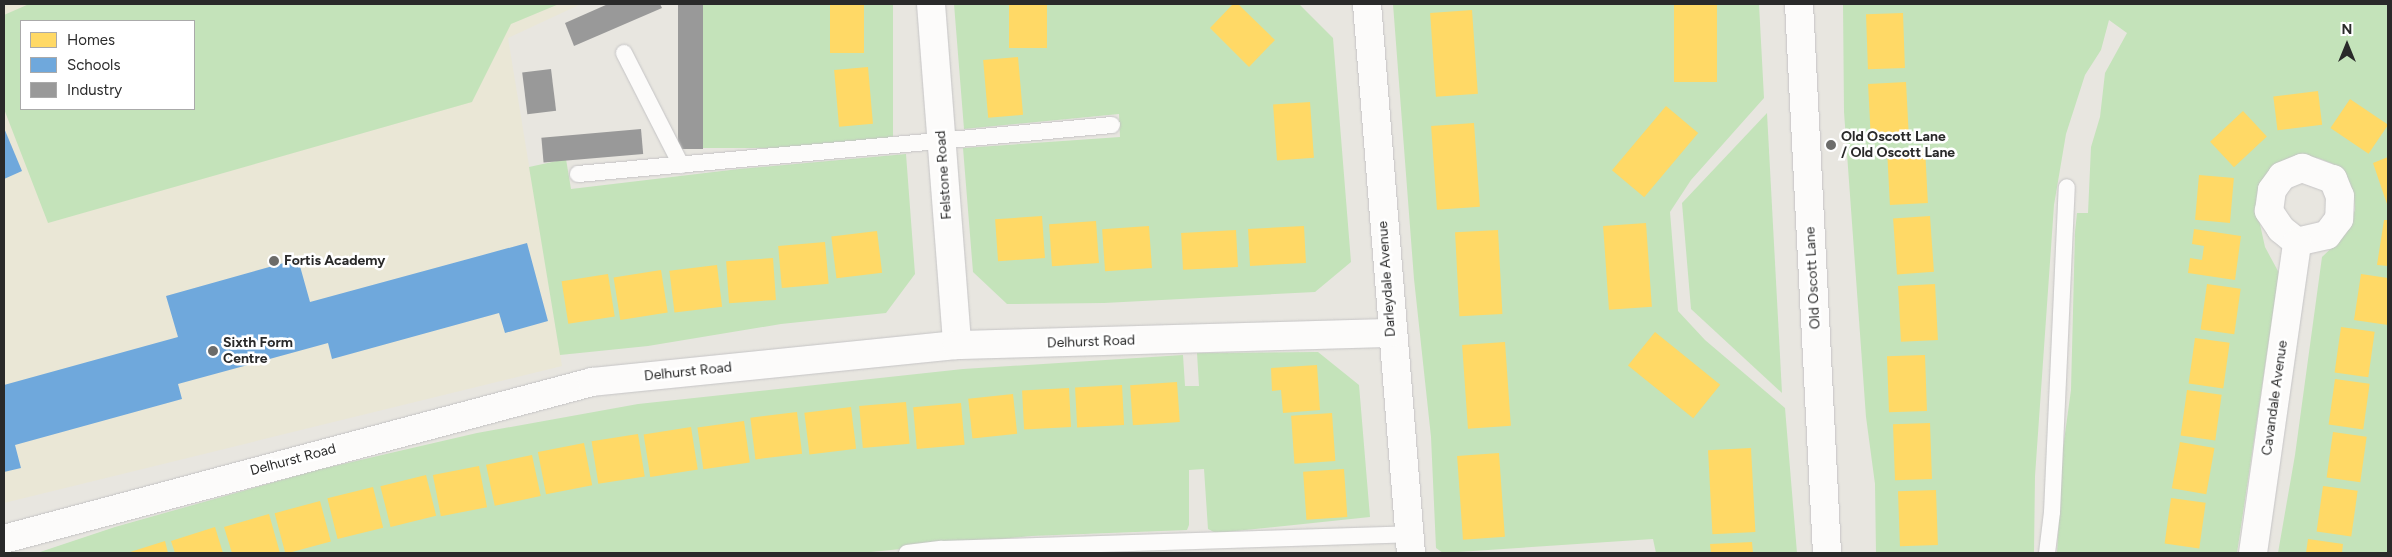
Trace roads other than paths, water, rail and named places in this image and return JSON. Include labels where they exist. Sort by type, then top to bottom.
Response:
[{"type":"street","name":"Felstone Road","points":[[931,4],[957,345]]},
{"type":"street","name":"Darleydale Avenue","points":[[1367,4],[1391,334],[1410,544]]},
{"type":"street","name":"Old Oscott Lane","points":[[1799,4],[1827,553]]},
{"type":"street","name":"Cavandale Avenue","points":[[2252,553],[2297,242]]},
{"type":"street","name":"Delhurst Road","points":[[4,539],[592,382],[957,345],[1391,334]]},
{"type":"lane","points":[[624,53],[681,165]]},
{"type":"lane","points":[[578,174],[942,139],[1112,125]]},
{"type":"lane","points":[[2047,553],[2052,512],[2067,187]]},
{"type":"lane","points":[[907,553],[952,549],[1410,544]]},
{"type":"place","name":"Old Oscott Lane / Old Oscott Lane","points":[[1831,145]]},
{"type":"place","name":"Fortis Academy","points":[[274,261]]},
{"type":"place","name":"Sixth Form Centre","points":[[213,351]]}]
